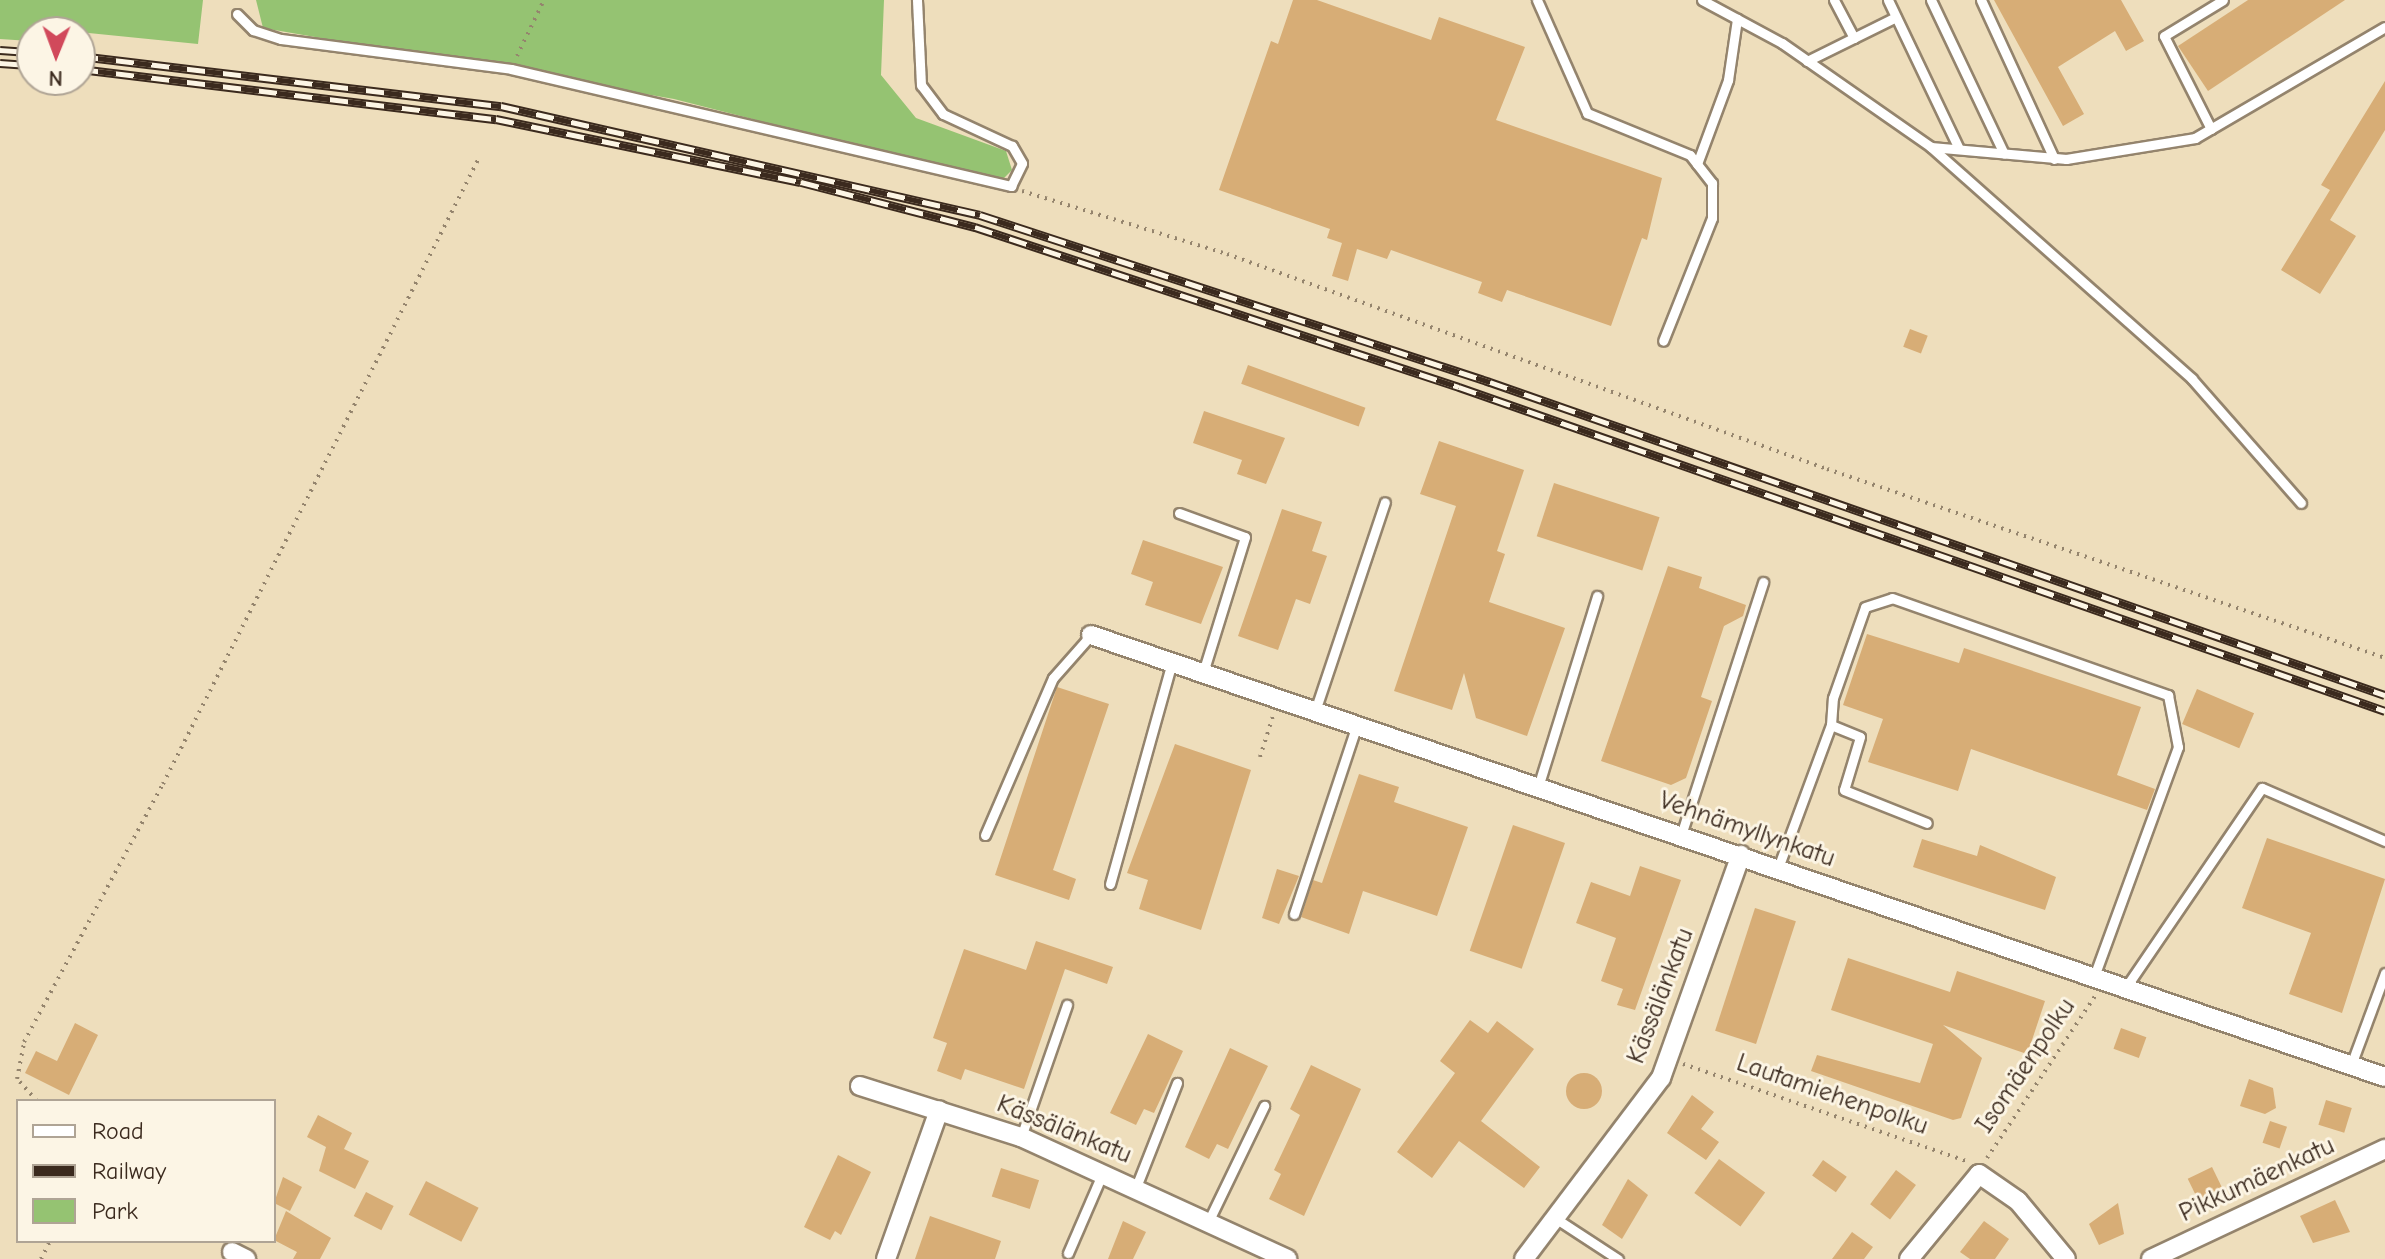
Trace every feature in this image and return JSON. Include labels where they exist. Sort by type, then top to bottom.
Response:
[{"type":"street","name":"Vehnämyllynkatu","points":[[1091,635],[2385,1077]]},
{"type":"street","name":"Kässälänkatu","points":[[1524,1259],[1668,1059],[1741,855]]},
{"type":"street","name":"Kässälänkatu","points":[[860,1086],[1021,1137],[1209,1220],[1287,1259]]},
{"type":"street","points":[[886,1259],[939,1110]]},
{"type":"street","name":"Pikkumäenkatu","points":[[2151,1259],[2385,1149]]},
{"type":"street","points":[[1909,1259],[1979,1174],[2018,1201],[2066,1259]]},
{"type":"lane","points":[[237,14],[253,30],[281,39],[511,69],[1011,186],[1022,163],[1012,146],[943,114],[921,85],[917,0]]},
{"type":"lane","points":[[1537,0],[1587,113],[1697,164],[1712,183],[1712,218],[1663,341]]},
{"type":"lane","points":[[1702,0],[1807,61],[1931,147],[2192,379],[2301,503]]},
{"type":"lane","points":[[1834,0],[1854,38]]},
{"type":"lane","points":[[1888,0],[1959,149]]},
{"type":"lane","points":[[1931,0],[2004,154]]},
{"type":"lane","points":[[1981,0],[2054,159]]},
{"type":"lane","points":[[2211,129],[2164,36],[2223,0]]},
{"type":"lane","points":[[1807,61],[1896,17]]},
{"type":"lane","points":[[1697,164],[1728,80],[1737,19]]},
{"type":"lane","points":[[1931,147],[2054,159],[2195,138],[2385,27]]},
{"type":"lane","points":[[1315,711],[1385,502]]},
{"type":"lane","points":[[1179,513],[1245,537],[1203,673]]},
{"type":"lane","points":[[1681,835],[1763,582]]},
{"type":"lane","points":[[1538,787],[1597,596]]},
{"type":"lane","points":[[1778,868],[1831,725],[1833,698],[1865,607],[1892,598],[2168,695],[2178,747],[2100,978]]},
{"type":"lane","points":[[985,835],[1053,678],[1091,635]]},
{"type":"lane","points":[[1110,884],[1172,662]]},
{"type":"lane","points":[[1294,914],[1357,725]]},
{"type":"lane","points":[[1831,725],[1860,737],[1844,790],[1927,823]]},
{"type":"lane","points":[[2126,987],[2262,788],[2385,841]]},
{"type":"lane","points":[[2351,1065],[2385,973]]},
{"type":"lane","points":[[1021,1137],[1067,1005]]},
{"type":"lane","points":[[1136,1187],[1177,1083]]},
{"type":"lane","points":[[1209,1220],[1264,1106]]},
{"type":"lane","points":[[1068,1253],[1103,1172]]},
{"type":"lane","points":[[1555,1218],[1618,1259]]},
{"type":"path","points":[[511,69],[544,0]]},
{"type":"path","points":[[35,1099],[17,1079],[24,1042],[163,784],[479,158]]},
{"type":"path","points":[[1011,186],[1227,254],[1827,469],[2385,658]]},
{"type":"path","points":[[1260,757],[1274,714]]},
{"type":"path","name":"Isomäenpolku","points":[[1979,1174],[2100,978]]},
{"type":"path","name":"Lautamiehenpolku","points":[[1668,1059],[1941,1150],[1979,1174]]},
{"type":"green space","points":[[0,0],[203,0],[198,44],[96,34],[96,16],[16,16],[16,40],[0,39]]},
{"type":"green space","points":[[256,0],[884,0],[881,75],[916,118],[1006,151],[1012,170],[1000,182],[674,99],[263,28]]},
{"type":"building","points":[[1293,0],[1317,0],[1431,40],[1439,17],[1525,47],[1496,120],[1662,178],[1647,240],[1642,238],[1611,326],[1507,290],[1502,302],[1478,293],[1482,282],[1391,250],[1387,259],[1357,249],[1348,281],[1332,276],[1342,243],[1327,238],[1330,229],[1219,190],[1271,41],[1278,44]]},
{"type":"building","points":[[1994,0],[2121,0],[2144,41],[2126,51],[2115,31],[2058,67],[2084,114],[2063,126]]},
{"type":"building","points":[[2248,0],[2345,0],[2208,91],[2178,46]]},
{"type":"building","points":[[2385,81],[2385,130],[2330,220],[2356,236],[2320,294],[2281,270],[2330,190],[2321,185]]},
{"type":"building","points":[[1910,329],[1928,336],[1921,354],[1903,347]]},
{"type":"building","points":[[1248,365],[1365,408],[1359,427],[1241,384]]},
{"type":"building","points":[[1204,411],[1285,438],[1266,484],[1237,474],[1242,460],[1193,443]]},
{"type":"building","points":[[1439,441],[1524,470],[1497,551],[1505,554],[1489,602],[1565,628],[1527,736],[1476,718],[1464,673],[1452,710],[1394,691],[1456,506],[1420,494]]},
{"type":"building","points":[[1554,483],[1660,517],[1642,571],[1537,536]]},
{"type":"building","points":[[1282,509],[1322,522],[1312,551],[1327,556],[1310,604],[1296,599],[1278,650],[1238,636]]},
{"type":"building","points":[[1143,540],[1223,567],[1201,624],[1145,605],[1153,582],[1131,574]]},
{"type":"building","points":[[1668,566],[1702,577],[1699,588],[1746,605],[1743,616],[1724,626],[1701,697],[1712,701],[1686,778],[1671,785],[1601,761]]},
{"type":"building","points":[[1867,634],[1959,663],[1964,648],[2141,707],[2117,775],[2155,789],[2147,810],[1971,749],[1958,791],[1868,762],[1883,719],[1843,705]]},
{"type":"building","points":[[1057,687],[1109,704],[1053,870],[1076,879],[1069,900],[995,875]]},
{"type":"building","points":[[2197,689],[2254,713],[2239,748],[2182,724]]},
{"type":"building","points":[[1175,744],[1251,770],[1201,930],[1139,909],[1148,880],[1127,873]]},
{"type":"building","points":[[1359,774],[1399,787],[1394,802],[1468,827],[1437,916],[1363,891],[1349,934],[1301,917],[1313,880],[1322,883]]},
{"type":"building","points":[[1513,825],[1565,843],[1522,969],[1470,951]]},
{"type":"building","points":[[2267,838],[2385,879],[2342,1013],[2289,994],[2311,933],[2242,908]]},
{"type":"building","points":[[1922,839],[1977,856],[1980,845],[2056,877],[2045,910],[1913,867]]},
{"type":"building","points":[[1640,866],[1681,880],[1635,1010],[1617,1005],[1623,989],[1601,981],[1616,938],[1576,923],[1591,882],[1630,896]]},
{"type":"building","points":[[1277,869],[1299,876],[1279,924],[1262,918]]},
{"type":"building","points":[[1755,908],[1796,921],[1756,1044],[1715,1031]]},
{"type":"building","points":[[1036,941],[1113,967],[1107,984],[1065,969],[1024,1089],[965,1069],[961,1080],[937,1071],[947,1043],[933,1038],[964,949],[1026,970]]},
{"type":"building","points":[[1848,958],[1950,992],[1957,971],[2045,1001],[2030,1046],[2024,1053],[1943,1025],[1982,1058],[1961,1118],[1953,1120],[1811,1071],[1817,1055],[1920,1083],[1933,1044],[1831,1010]]},
{"type":"building","points":[[1470,1020],[1488,1033],[1497,1021],[1534,1049],[1481,1121],[1540,1167],[1524,1188],[1459,1141],[1432,1178],[1397,1152],[1455,1073],[1440,1061]]},
{"type":"building","points":[[75,1023],[98,1035],[69,1095],[25,1073],[36,1051],[57,1061]]},
{"type":"building","points":[[2121,1028],[2146,1037],[2139,1058],[2113,1049]]},
{"type":"building","points":[[1148,1034],[1183,1051],[1154,1113],[1144,1109],[1136,1125],[1110,1113]]},
{"type":"building","points":[[1230,1048],[1268,1066],[1228,1149],[1217,1144],[1209,1159],[1185,1147]]},
{"type":"building","points":[[1311,1065],[1361,1089],[1304,1216],[1269,1199],[1281,1174],[1274,1170],[1300,1115],[1290,1109]]},
{"type":"building","points":[[1584,1073],[1597,1078],[1602,1091],[1597,1104],[1584,1109],[1571,1104],[1566,1091],[1571,1078]]},
{"type":"building","points":[[2249,1079],[2273,1088],[2276,1108],[2265,1114],[2240,1106]]},
{"type":"building","points":[[1692,1095],[1714,1112],[1701,1129],[1719,1142],[1706,1160],[1667,1133]]},
{"type":"building","points":[[2326,1100],[2352,1108],[2344,1133],[2318,1125]]},
{"type":"building","points":[[318,1115],[352,1133],[344,1149],[369,1161],[355,1189],[319,1171],[326,1147],[307,1137]]},
{"type":"building","points":[[2270,1121],[2287,1127],[2280,1149],[2263,1143]]},
{"type":"building","points":[[838,1155],[871,1172],[841,1235],[835,1231],[830,1240],[804,1227]]},
{"type":"building","points":[[1719,1159],[1765,1193],[1740,1226],[1694,1193]]},
{"type":"building","points":[[1823,1160],[1847,1177],[1836,1192],[1812,1176]]},
{"type":"building","points":[[2212,1167],[2223,1189],[2199,1201],[2188,1179]]},
{"type":"building","points":[[1001,1168],[1039,1180],[1030,1209],[992,1197]]},
{"type":"building","points":[[1896,1170],[1916,1185],[1890,1219],[1870,1204]]},
{"type":"building","points":[[283,1177],[302,1187],[290,1211],[276,1204]]},
{"type":"building","points":[[1628,1179],[1648,1195],[1622,1239],[1602,1225]]},
{"type":"building","points":[[426,1181],[479,1208],[461,1242],[409,1215]]},
{"type":"building","points":[[366,1192],[394,1206],[381,1230],[354,1216]]},
{"type":"building","points":[[2335,1200],[2350,1232],[2313,1243],[2300,1216]]},
{"type":"building","points":[[2118,1203],[2124,1234],[2099,1245],[2089,1224]]},
{"type":"building","points":[[286,1211],[331,1238],[320,1259],[293,1259],[297,1252],[276,1241]]},
{"type":"building","points":[[930,1216],[1001,1241],[995,1259],[915,1259]]},
{"type":"building","points":[[1123,1221],[1146,1232],[1133,1259],[1108,1259]]},
{"type":"building","points":[[1984,1221],[2009,1239],[1995,1259],[1970,1259],[1960,1252]]},
{"type":"building","points":[[1852,1232],[1873,1247],[1864,1259],[1832,1259]]},
{"type":"railway","points":[[0,50],[16,51]]},
{"type":"railway","points":[[96,58],[501,106],[980,215],[1490,382],[2385,695]]},
{"type":"railway","points":[[0,63],[16,64]]},
{"type":"railway","points":[[96,71],[496,119],[801,182],[975,227],[1459,387],[2385,711]]}]
